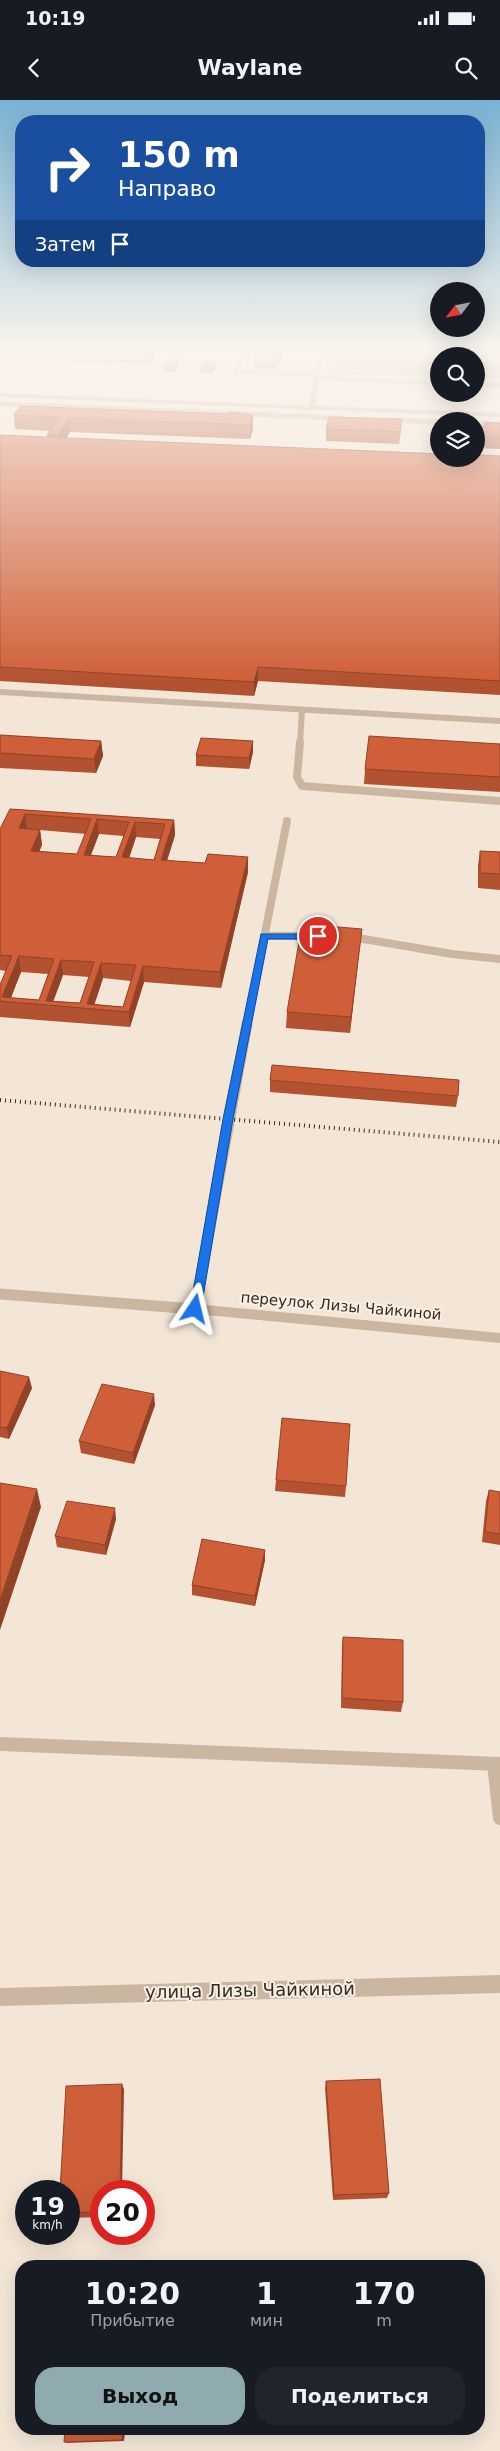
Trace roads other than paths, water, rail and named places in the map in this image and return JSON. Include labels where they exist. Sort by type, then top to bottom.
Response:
[{"type":"street","name":"переулок Лизы Чайкиной","points":[[195,1309],[500,1338]]},
{"type":"street","name":"улица Лизы Чайкиной","points":[[0,1996],[500,1984]]},
{"type":"lane","points":[[0,692],[500,721]]},
{"type":"lane","points":[[302,711],[297,777],[302,786],[500,801]]},
{"type":"lane","points":[[195,1309],[228,1119],[287,821]]},
{"type":"lane","points":[[264,936],[354,936],[452,954],[500,958]]},
{"type":"lane","name":"переулок Лизы Чайкиной","points":[[0,1294],[195,1309]]},
{"type":"lane","points":[[0,1744],[497,1764],[500,1818]]},
{"type":"railway","points":[[0,1100],[500,1142]]}]
